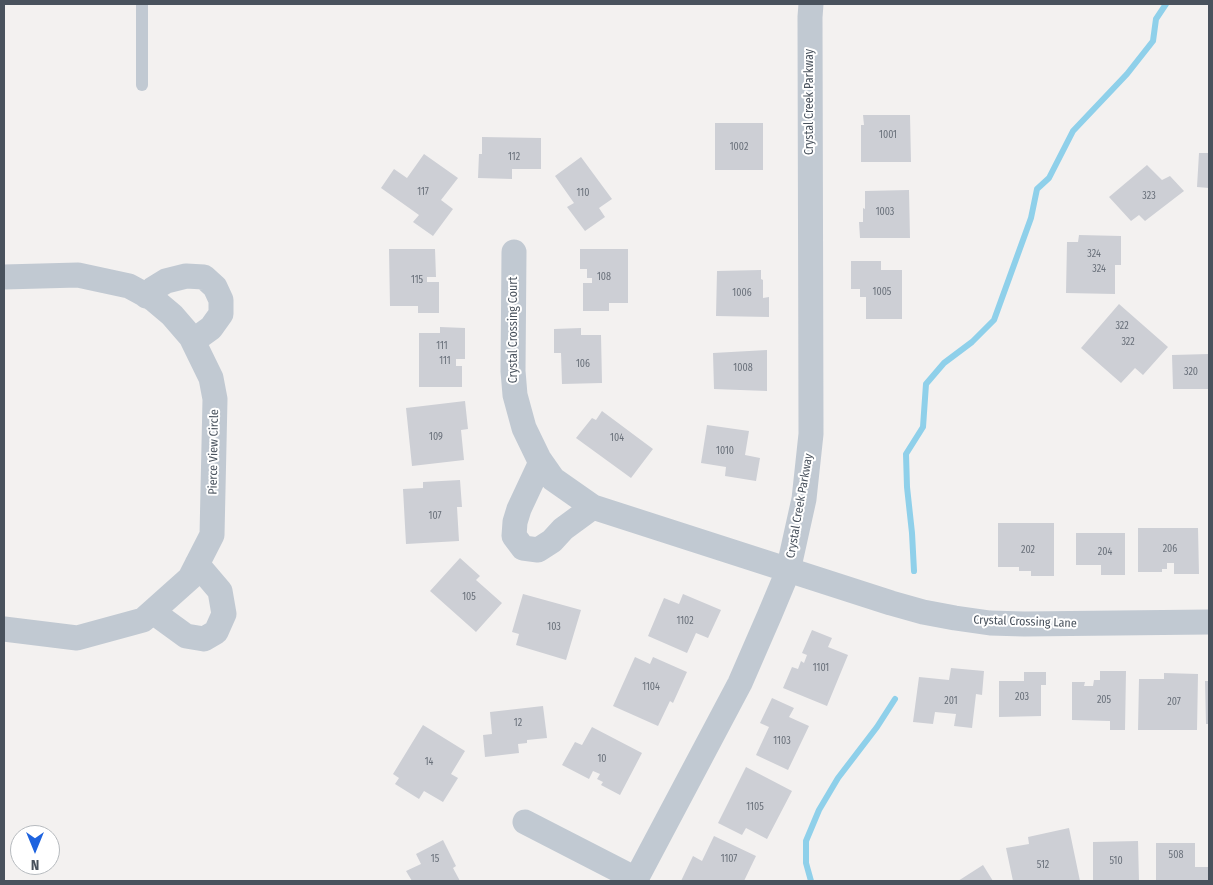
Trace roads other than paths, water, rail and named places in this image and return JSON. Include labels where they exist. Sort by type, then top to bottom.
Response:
[{"type":"street","name":"Crystal Creek Parkway","points":[[635,880],[740,683],[788,571],[804,499],[811,434],[811,4]]},
{"type":"street","name":"Crystal Crossing Court","points":[[514,252],[513,371],[515,395],[524,428],[541,462],[553,479],[593,507],[788,571]]},
{"type":"street","name":"Pierce View Circle","points":[[4,277],[78,275],[129,286],[172,315],[193,341],[211,378],[216,399],[212,535],[190,578],[143,620],[77,638],[4,629]]},
{"type":"street","points":[[146,296],[166,281],[186,276],[204,278],[215,287],[221,300],[221,314],[211,328],[193,341]]},
{"type":"street","points":[[541,462],[519,508],[515,522],[514,536],[523,548],[538,550],[552,541],[563,529],[593,507]]},
{"type":"street","points":[[153,612],[186,636],[204,639],[216,632],[224,614],[220,591],[197,564]]},
{"type":"street","name":"Crystal Crossing Lane","points":[[788,571],[923,612],[990,623],[1209,622]]},
{"type":"street","points":[[525,822],[635,880]]},
{"type":"lane","points":[[142,4],[142,85]]},
{"type":"waterway","points":[[914,571],[906,454],[923,427],[926,384],[944,363],[972,342],[994,320],[1031,218],[1037,189],[1049,178],[1073,131],[1127,74],[1153,41],[1156,19],[1166,4]]},
{"type":"waterway","points":[[811,881],[806,863],[806,841],[819,810],[838,778],[877,727],[895,699]]}]
